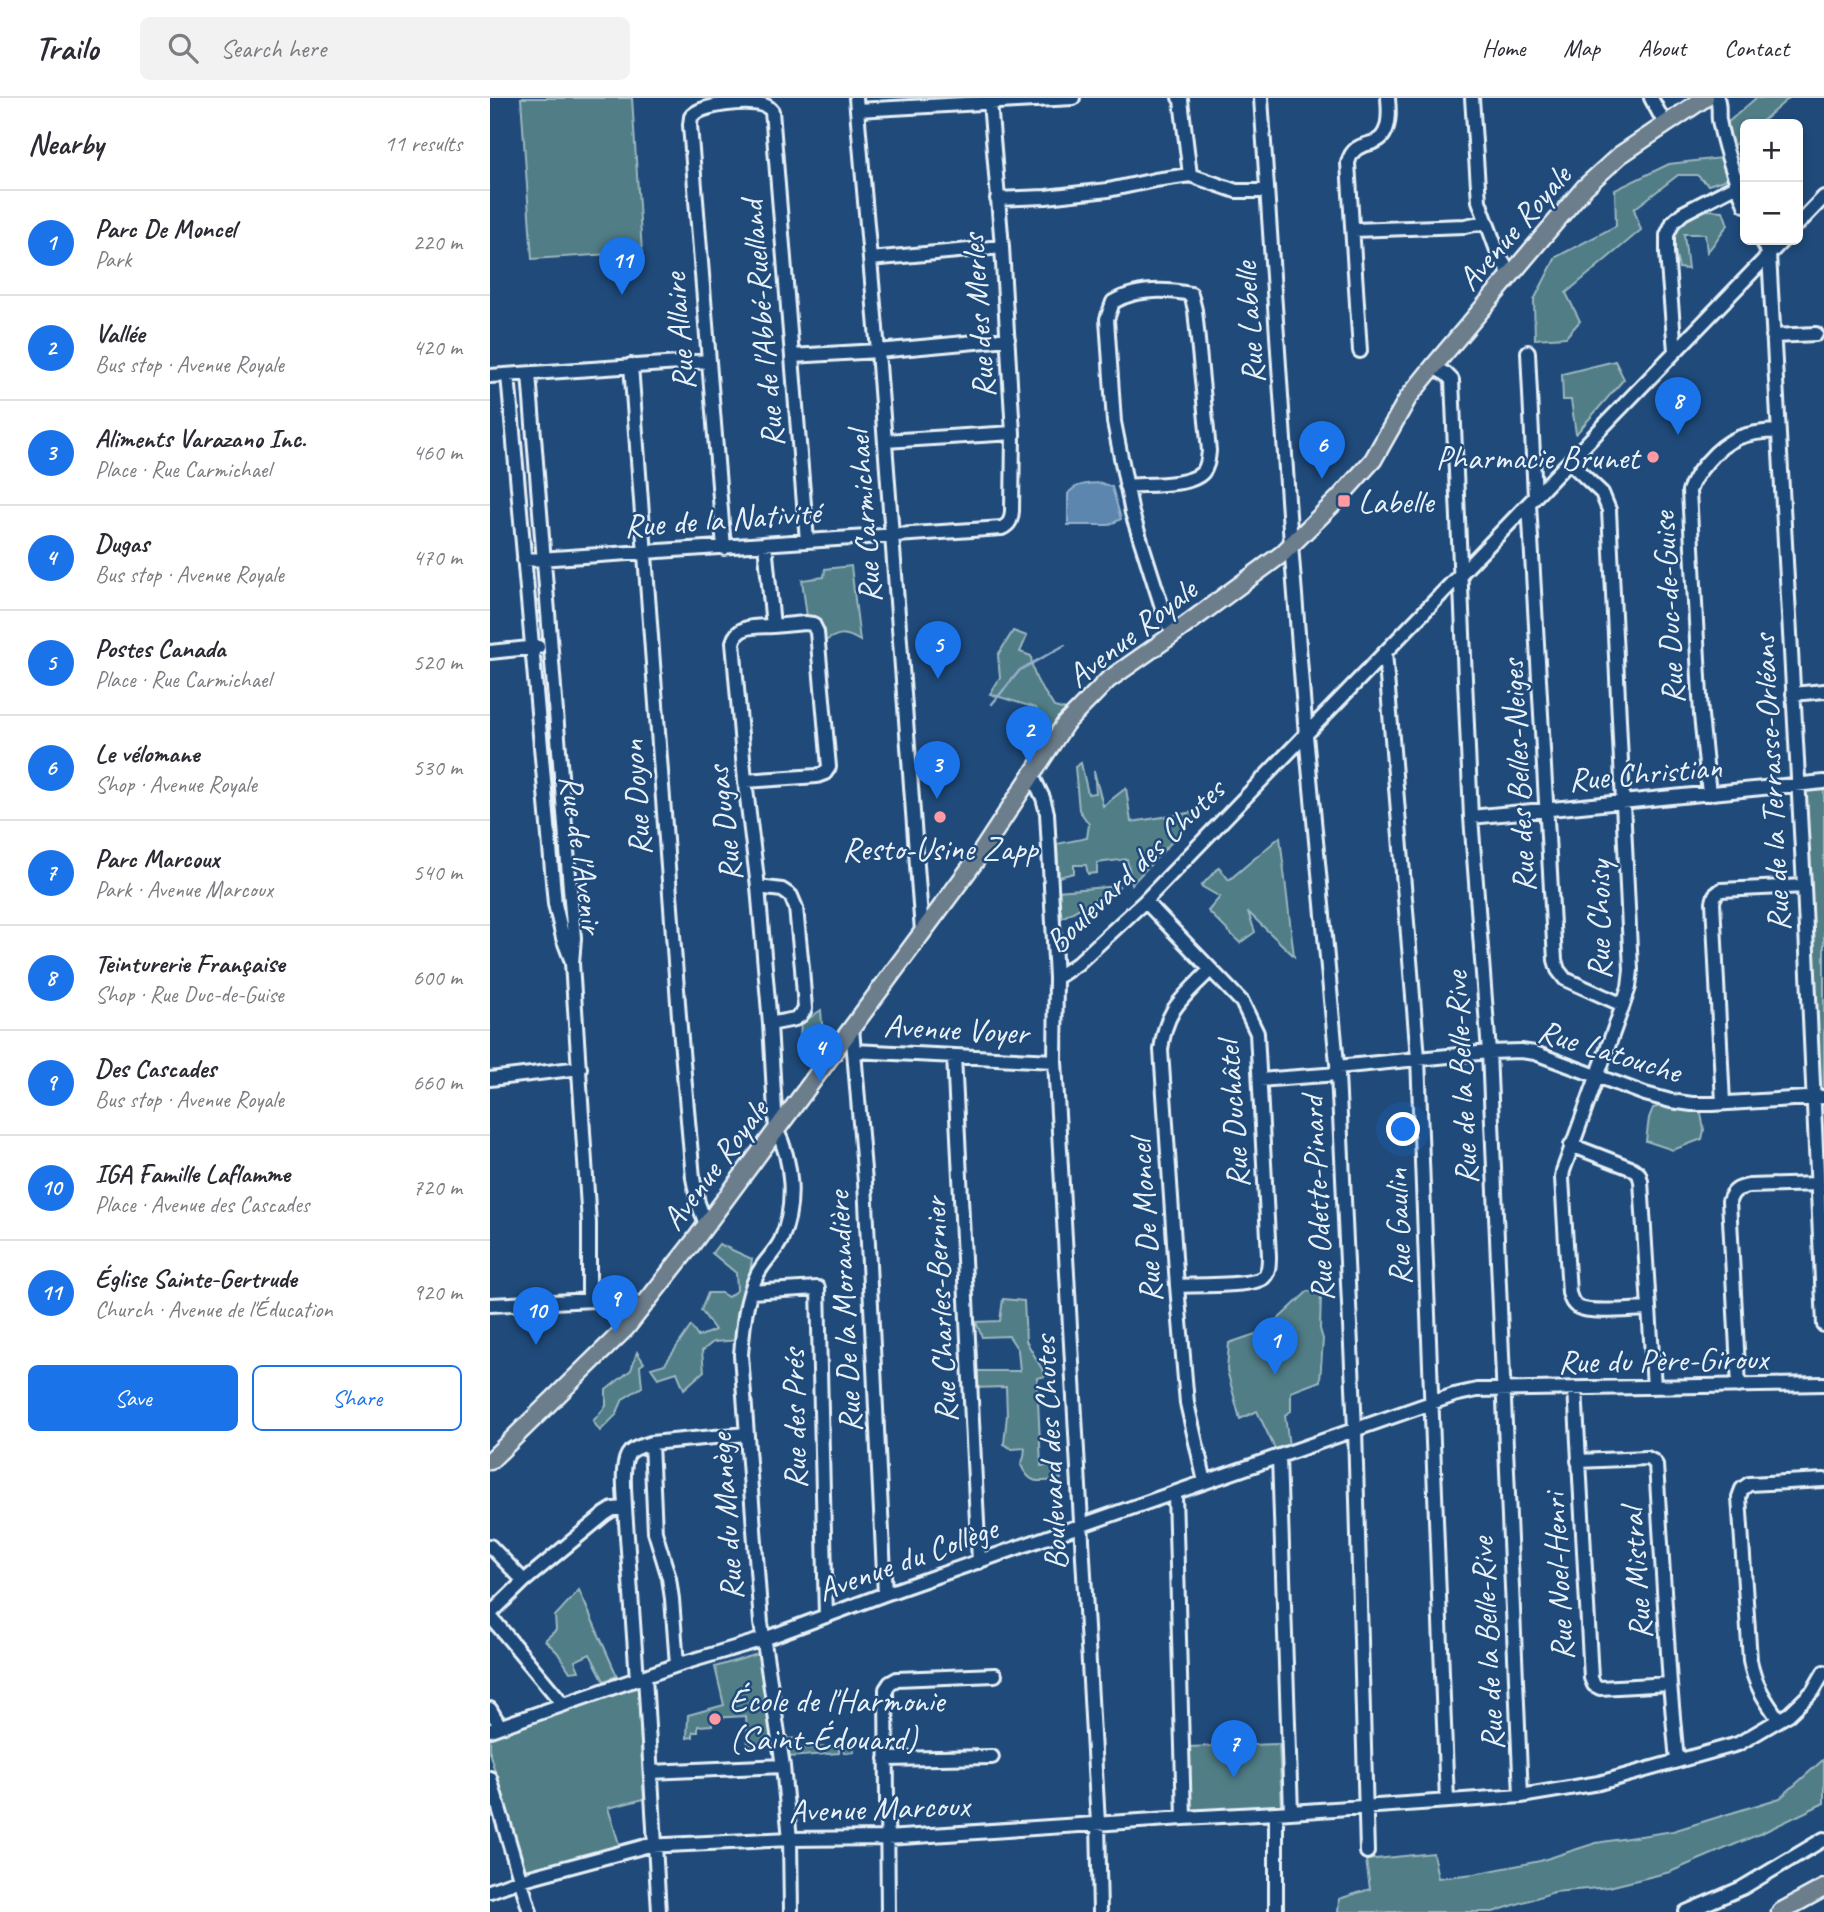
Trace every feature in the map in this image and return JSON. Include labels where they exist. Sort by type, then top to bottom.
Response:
[{"type":"main road","name":"Avenue Royale","points":[[490,1461],[626,1328],[976,860],[1065,724],[1108,680],[1282,554],[1373,460],[1408,398],[1510,273],[1585,187],[1620,155],[1705,98]]},
{"type":"main road","points":[[1780,1912],[1824,1888]]},
{"type":"street","points":[[856,104],[1073,98]]},
{"type":"street","points":[[1179,98],[1190,175]]},
{"type":"street","name":"Rue Labelle","points":[[1261,98],[1291,544]]},
{"type":"street","points":[[1360,351],[1350,153],[1384,135],[1388,123],[1388,98]]},
{"type":"street","points":[[1472,98],[1479,201],[1499,256],[1510,273]]},
{"type":"street","points":[[1651,98],[1665,124]]},
{"type":"street","points":[[1717,98],[1719,118],[1740,192]]},
{"type":"street","name":"Rue de l'Abbé-Ruelland","points":[[730,101],[766,105],[772,111],[807,541]]},
{"type":"street","name":"Rue Allaire","points":[[724,548],[690,125],[691,117],[699,109],[730,101]]},
{"type":"street","name":"Rue des Merles","points":[[989,102],[1002,247],[1013,433],[1012,511],[1007,526]]},
{"type":"street","name":"Rue Carmichael","points":[[856,104],[878,351],[922,931]]},
{"type":"street","points":[[997,199],[1108,190],[1190,175],[1236,191],[1267,191]]},
{"type":"street","points":[[1675,351],[1667,235],[1683,213],[1737,185]]},
{"type":"street","points":[[1803,219],[1824,197]]},
{"type":"street","points":[[1353,230],[1465,226],[1486,222]]},
{"type":"street","name":"Rue de la Terrasse-Orléans","points":[[1764,245],[1769,254],[1797,785],[1819,1097],[1818,1184],[1824,1325]]},
{"type":"street","name":"Boulevard des Chutes","points":[[1100,1912],[1098,1824],[1055,1061],[1056,978],[1077,964],[1145,901],[1778,245]]},
{"type":"street","points":[[870,259],[1002,247]]},
{"type":"street","points":[[1126,486],[1187,482],[1202,474],[1208,463],[1195,310],[1191,294],[1171,290],[1126,295],[1112,302],[1107,319],[1114,422],[1126,486],[1167,623],[1175,633]]},
{"type":"street","points":[[1773,336],[1815,334]]},
{"type":"street","points":[[792,356],[1008,339]]},
{"type":"street","name":"Rue des Belles-Neiges","points":[[1528,352],[1532,500],[1555,960],[1558,971],[1565,979],[1623,1005]]},
{"type":"street","points":[[490,376],[709,361]]},
{"type":"street","name":"Rue Doyon","points":[[631,365],[693,1178],[706,1224]]},
{"type":"street","name":"Rue de la Belle-Rive","points":[[1433,367],[1452,380],[1471,817],[1489,1052],[1521,1796]]},
{"type":"street","name":"Rue de l'Avenir","points":[[529,374],[574,938],[572,963],[589,1223],[589,1299]]},
{"type":"street","name":"Rue de l'Avenir","points":[[508,375],[555,904],[572,963]]},
{"type":"street","name":"Rue Duc-de-Guise","points":[[1709,794],[1701,715],[1689,491],[1697,474],[1729,442],[1741,436],[1778,431]]},
{"type":"street","points":[[885,441],[1013,433]]},
{"type":"street","name":"Rue Choisy","points":[[1569,462],[1602,493],[1609,510],[1631,970],[1629,987],[1571,1145],[1562,1178],[1569,1293],[1572,1302],[1588,1310],[1649,1309]]},
{"type":"street","name":"Rue de la Nativité","points":[[524,560],[1007,526]]},
{"type":"street","points":[[765,544],[773,625]]},
{"type":"street","name":"Rue Odette-Pinard","points":[[1291,544],[1338,1070],[1355,1429],[1367,1852]]},
{"type":"street","name":"Rue Dugas","points":[[745,781],[817,776],[825,773],[829,767],[817,632],[813,624],[743,628],[735,634],[733,642],[745,781],[758,887],[776,1129]]},
{"type":"street","points":[[490,652],[550,646]]},
{"type":"street","name":"Rue Gaulin","points":[[1385,652],[1419,1058],[1447,1801]]},
{"type":"street","points":[[1793,694],[1824,691]]},
{"type":"street","points":[[1032,775],[1043,798],[1046,813],[1056,978]]},
{"type":"street","name":"Rue Christian","points":[[1471,817],[1824,782]]},
{"type":"street","points":[[1723,1102],[1713,902],[1715,895],[1721,890],[1804,886]]},
{"type":"street","points":[[758,887],[782,890],[796,908],[802,968],[805,1009],[795,1019],[770,1024]]},
{"type":"street","name":"Rue Duchâtel","points":[[1145,901],[1242,1002],[1256,1033],[1260,1080],[1268,1269],[1265,1276],[1255,1281],[1177,1286]]},
{"type":"street","name":"Rue De Moncel","points":[[1205,1482],[1187,1404],[1161,1050],[1163,1030],[1170,1014],[1210,970]]},
{"type":"street","name":"Rue De la Morandière","points":[[852,1028],[865,1182],[885,1594]]},
{"type":"street","name":"Avenue Voyer","points":[[854,1051],[1055,1061]]},
{"type":"street","name":"Rue Latouche","points":[[1260,1080],[1419,1058],[1521,1051],[1535,1053],[1671,1101],[1692,1104],[1819,1097]]},
{"type":"street","name":"Rue Charles-Bernier","points":[[954,1056],[979,1562]]},
{"type":"street","points":[[490,1079],[580,1068]]},
{"type":"street","name":"Rue du Manège","points":[[776,1129],[788,1158],[786,1226],[780,1242],[757,1274],[743,1325],[741,1354],[761,1623],[783,1766],[790,1839],[791,1912]]},
{"type":"street","points":[[1571,1145],[1633,1169],[1639,1174],[1654,1387]]},
{"type":"street","points":[[1739,1386],[1729,1201],[1732,1193],[1749,1186],[1818,1184]]},
{"type":"street","name":"Rue des Prés","points":[[751,1292],[818,1288],[826,1616]]},
{"type":"street","points":[[490,1305],[589,1299],[629,1300],[643,1306]]},
{"type":"street","name":"Rue du Père-Giroux","points":[[1503,1390],[1824,1384]]},
{"type":"street","name":"Rue Noel-Henri","points":[[1575,1388],[1591,1678],[1594,1685],[1600,1688],[1670,1684]]},
{"type":"street","name":"Avenue du Collège","points":[[495,1728],[677,1665],[764,1639],[1432,1402],[1477,1390],[1503,1390]]},
{"type":"street","points":[[659,1912],[651,1772],[625,1508],[624,1464],[628,1454],[651,1443],[746,1434]]},
{"type":"street","points":[[651,1443],[654,1532],[669,1578],[677,1665]]},
{"type":"street","points":[[1279,1457],[1291,1812]]},
{"type":"street","name":"Rue Mistral","points":[[1578,1461],[1647,1458],[1656,1465],[1677,1760]]},
{"type":"street","points":[[1779,1720],[1759,1691],[1752,1675],[1739,1497],[1742,1489],[1749,1484],[1824,1480]]},
{"type":"street","points":[[1175,1494],[1184,1818]]},
{"type":"street","points":[[563,1704],[490,1615],[524,1581],[605,1514],[613,1509],[625,1508]]},
{"type":"street","points":[[490,1546],[524,1581]]},
{"type":"street","name":"Avenue Marcoux","points":[[490,1891],[520,1880],[646,1846],[790,1839],[887,1838],[1521,1796],[1599,1783],[1738,1744],[1789,1714],[1813,1690],[1824,1672]]},
{"type":"street","points":[[888,1912],[886,1689],[897,1679],[995,1675]]},
{"type":"street","points":[[490,1709],[495,1728]]},
{"type":"street","points":[[886,1759],[992,1757]]},
{"type":"street","points":[[651,1772],[783,1766]]},
{"type":"street","points":[[490,1777],[530,1912]]},
{"type":"street","points":[[1276,1813],[1276,1912]]},
{"type":"street","points":[[1686,1912],[1742,1888],[1824,1839]]},
{"type":"green space","points":[[521,98],[632,98],[642,252],[532,259]]},
{"type":"green space","points":[[1756,98],[1789,98],[1765,119],[1740,119],[1740,140],[1733,146],[1727,123]]},
{"type":"green space","points":[[1721,158],[1730,178],[1708,185],[1697,175],[1678,175],[1634,209],[1641,230],[1566,293],[1580,321],[1566,337],[1535,339],[1534,300],[1556,257],[1616,226],[1615,190],[1669,164]]},
{"type":"green space","points":[[1706,210],[1723,211],[1728,225],[1707,252],[1705,234],[1684,234],[1688,269],[1679,268],[1672,239],[1685,217]]},
{"type":"green space","points":[[1615,361],[1624,379],[1576,434],[1571,400],[1563,400],[1562,374]]},
{"type":"green space","points":[[851,566],[860,641],[842,634],[824,642],[807,617],[802,580],[824,577],[825,569]]},
{"type":"green space","points":[[1013,631],[1027,636],[1020,652],[1031,656],[1036,678],[1054,707],[1066,710],[1034,756],[1026,748],[1042,727],[1036,708],[990,694],[1000,678],[998,655]]},
{"type":"green space","points":[[1081,763],[1088,794],[1096,793],[1094,771],[1103,806],[1126,788],[1131,822],[1201,811],[1132,884],[1127,859],[1097,863],[1097,873],[1088,874],[1086,865],[1074,865],[1074,873],[1059,877],[1057,844],[1087,838],[1089,824],[1079,810],[1075,767]]},
{"type":"green space","points":[[1824,782],[1824,1097],[1815,1098],[1797,785]]},
{"type":"green space","points":[[1280,837],[1294,956],[1248,912],[1255,932],[1240,943],[1208,911],[1220,897],[1201,886],[1219,867],[1229,880]]},
{"type":"green space","points":[[1120,886],[1062,918],[1057,891]]},
{"type":"green space","points":[[821,1010],[823,1037],[832,1041],[812,1067],[799,1053],[801,1024]]},
{"type":"green space","points":[[1665,1105],[1700,1108],[1704,1130],[1702,1139],[1673,1150],[1646,1141],[1653,1108]]},
{"type":"green space","points":[[719,1244],[752,1259],[740,1340],[713,1342],[702,1351],[704,1371],[684,1389],[677,1372],[658,1378],[651,1368],[665,1364],[691,1326],[698,1337],[715,1330],[701,1310],[708,1293],[721,1293],[728,1297],[737,1290],[736,1273],[712,1253]]},
{"type":"green space","points":[[1308,1291],[1321,1294],[1320,1329],[1323,1339],[1320,1381],[1291,1392],[1291,1411],[1285,1415],[1289,1446],[1276,1451],[1257,1411],[1240,1419],[1227,1370],[1229,1343],[1276,1327],[1274,1323]]},
{"type":"green space","points":[[1003,1299],[1024,1301],[1026,1341],[1046,1376],[1037,1378],[1041,1466],[1058,1466],[1061,1479],[1033,1480],[1021,1465],[1025,1448],[1012,1449],[1004,1444],[1006,1387],[972,1388],[972,1371],[1020,1371],[1018,1350],[1009,1336],[982,1337],[976,1322],[1000,1321]]},
{"type":"green space","points":[[637,1352],[644,1363],[640,1366],[642,1387],[623,1399],[616,1415],[600,1431],[593,1421],[606,1406],[606,1390],[631,1370]]},
{"type":"green space","points":[[579,1590],[617,1676],[604,1681],[590,1654],[575,1661],[579,1671],[570,1672],[545,1640],[556,1630],[555,1616]]},
{"type":"green space","points":[[758,1654],[762,1658],[770,1744],[748,1746],[746,1716],[712,1718],[712,1725],[698,1726],[698,1732],[693,1732],[693,1737],[687,1738],[688,1715],[724,1705],[715,1667]]},
{"type":"green space","points":[[638,1687],[644,1799],[608,1808],[620,1847],[525,1870],[490,1755],[490,1738]]},
{"type":"green space","points":[[798,1738],[799,1748],[853,1744],[854,1752],[844,1753],[843,1749],[839,1749],[839,1753],[789,1757],[787,1739]]},
{"type":"green space","points":[[1279,1744],[1282,1808],[1189,1811],[1187,1747]]},
{"type":"green space","points":[[1824,1759],[1824,1803],[1670,1872],[1609,1887],[1554,1892],[1493,1912],[1338,1912],[1339,1899],[1370,1889],[1366,1860],[1433,1853],[1438,1878],[1540,1861],[1596,1843],[1673,1831],[1780,1798]]},
{"type":"water","points":[[1101,483],[1112,487],[1121,519],[1109,525],[1068,525],[1068,494],[1071,490],[1078,486]]},
{"type":"waterway","points":[[992,704],[1020,670],[1065,645]]},
{"type":"place","name":"Église Sainte-Gertrude","points":[[622,295]]},
{"type":"place","name":"Teinturerie Française","points":[[1678,435]]},
{"type":"place","name":"Pharmacie Brunet","points":[[1653,457]]},
{"type":"place","name":"Le vélomane","points":[[1322,479]]},
{"type":"place","name":"Labelle","points":[[1344,501]]},
{"type":"place","name":"Postes Canada","points":[[938,679]]},
{"type":"place","name":"Vallée","points":[[1029,764]]},
{"type":"place","name":"Aliments Varazano Inc.","points":[[937,799]]},
{"type":"place","name":"Resto-Usine Zapp","points":[[940,817]]},
{"type":"place","name":"Dugas","points":[[820,1082]]},
{"type":"place","name":"Des Cascades","points":[[615,1333]]},
{"type":"place","name":"IGA Famille Laflamme","points":[[536,1345]]},
{"type":"place","name":"Parc De Moncel","points":[[1275,1375]]},
{"type":"place","name":"École de l'Harmonie (Saint-Édouard)","points":[[715,1719]]},
{"type":"place","name":"Parc Marcoux","points":[[1234,1778]]}]
